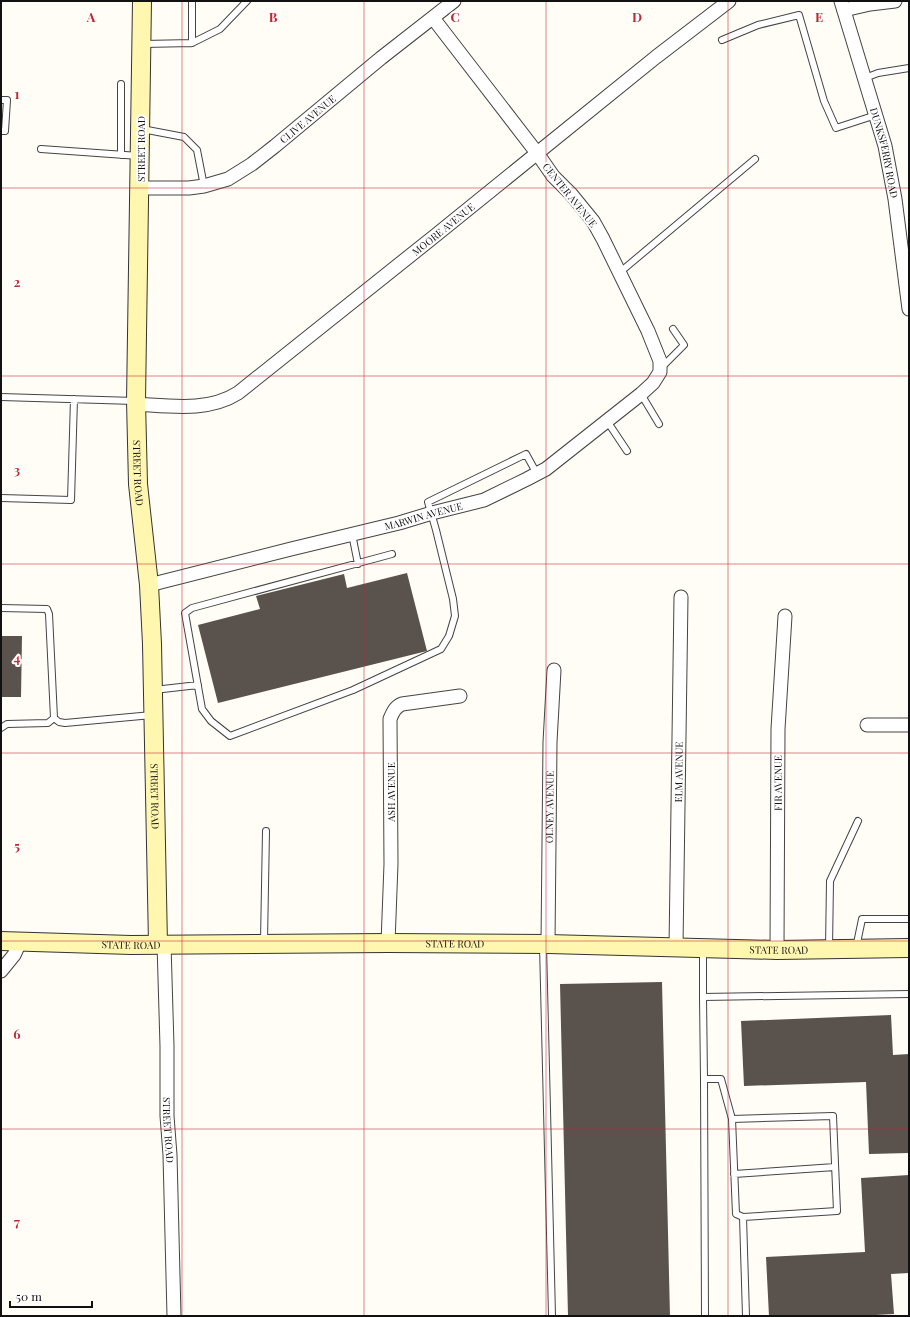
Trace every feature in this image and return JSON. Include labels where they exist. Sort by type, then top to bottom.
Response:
[{"type":"main road","name":"STREET ROAD","points":[[142,1],[141,156],[136,403],[138,484],[149,585],[161,944]]},
{"type":"main road","name":"STATE ROAD","points":[[1,941],[131,945],[264,943],[546,944],[777,950],[909,948]]},
{"type":"street","name":"CLIVE AVENUE","points":[[140,188],[188,188],[204,186],[228,179],[252,164],[343,91],[381,58],[454,1]]},
{"type":"street","name":"MOORE AVENUE","points":[[136,403],[202,406],[218,403],[232,397],[436,236],[650,62],[729,1]]},
{"type":"street","points":[[842,5],[895,1]]},
{"type":"street","name":"DUNKSFERRY ROAD","points":[[842,5],[885,146],[895,200],[909,309]]},
{"type":"street","name":"CENTER AVENUE","points":[[433,18],[553,176],[571,194],[593,221],[648,331],[660,361],[660,370]]},
{"type":"street","name":"MARWIN AVENUE","points":[[149,585],[399,523],[484,500],[537,474],[557,461],[641,394],[653,383],[660,370]]},
{"type":"street","name":"ELM AVENUE","points":[[676,947],[681,597]]},
{"type":"street","name":"FIR AVENUE","points":[[777,950],[778,729],[785,616]]},
{"type":"street","name":"OLNEY AVENUE","points":[[546,944],[550,742],[554,670]]},
{"type":"street","name":"ASH AVENUE","points":[[388,943],[391,864],[390,719],[393,711],[397,706],[402,704],[460,696]]},
{"type":"street","points":[[867,725],[909,725]]},
{"type":"street","points":[[1,971],[14,955],[20,942]]},
{"type":"street","name":"STREET ROAD","points":[[161,944],[167,1046],[167,1116],[170,1162],[174,1316]]},
{"type":"lane","points":[[192,1],[192,43]]},
{"type":"lane","points":[[142,44],[192,43],[220,30],[247,1]]},
{"type":"lane","points":[[722,40],[758,25],[799,15],[824,101],[836,128],[876,115]]},
{"type":"lane","points":[[865,78],[878,73],[909,68]]},
{"type":"lane","points":[[122,84],[122,155]]},
{"type":"lane","points":[[1,100],[7,100],[5,131],[1,131]]},
{"type":"lane","points":[[141,129],[184,137],[197,150],[204,186]]},
{"type":"lane","points":[[41,149],[141,156]]},
{"type":"lane","points":[[619,273],[755,159]]},
{"type":"lane","points":[[660,370],[684,345],[673,329]]},
{"type":"lane","points":[[641,394],[658,424]]},
{"type":"lane","points":[[1,397],[74,399],[136,403]]},
{"type":"lane","points":[[1,498],[71,500],[74,399]]},
{"type":"lane","points":[[607,421],[627,451]]},
{"type":"lane","points":[[392,554],[192,608],[185,613],[202,709],[211,721],[230,736],[353,690],[441,649],[449,636],[455,616],[453,599],[428,502],[526,454],[537,474]]},
{"type":"lane","points":[[352,534],[358,564]]},
{"type":"lane","points":[[1,608],[47,609],[49,614],[54,718],[59,722],[65,723],[153,715]]},
{"type":"lane","points":[[153,690],[198,686]]},
{"type":"lane","points":[[1,728],[7,724],[48,723],[54,718]]},
{"type":"lane","points":[[828,950],[830,881],[858,821]]},
{"type":"lane","points":[[264,943],[266,831]]},
{"type":"lane","points":[[856,949],[862,919],[909,920]]},
{"type":"lane","points":[[546,944],[552,1316]]},
{"type":"lane","points":[[703,948],[705,1316]]},
{"type":"lane","points":[[704,997],[909,994]]},
{"type":"lane","points":[[704,1078],[721,1079],[732,1120],[736,1214],[743,1217],[837,1211],[833,1116],[732,1120]]},
{"type":"lane","points":[[734,1174],[835,1167]]},
{"type":"lane","points":[[743,1217],[746,1316]]},
{"type":"building","points":[[407,573],[427,651],[218,703],[198,625],[260,609],[256,596],[344,574],[347,588]]},
{"type":"building","points":[[1,636],[22,636],[21,697],[1,697]]},
{"type":"building","points":[[662,982],[670,1316],[568,1316],[560,984]]},
{"type":"building","points":[[891,1015],[893,1055],[909,1054],[909,1153],[869,1154],[866,1082],[744,1086],[741,1021]]},
{"type":"building","points":[[909,1175],[909,1273],[891,1274],[894,1314],[857,1316],[769,1316],[766,1257],[865,1252],[861,1178]]}]
